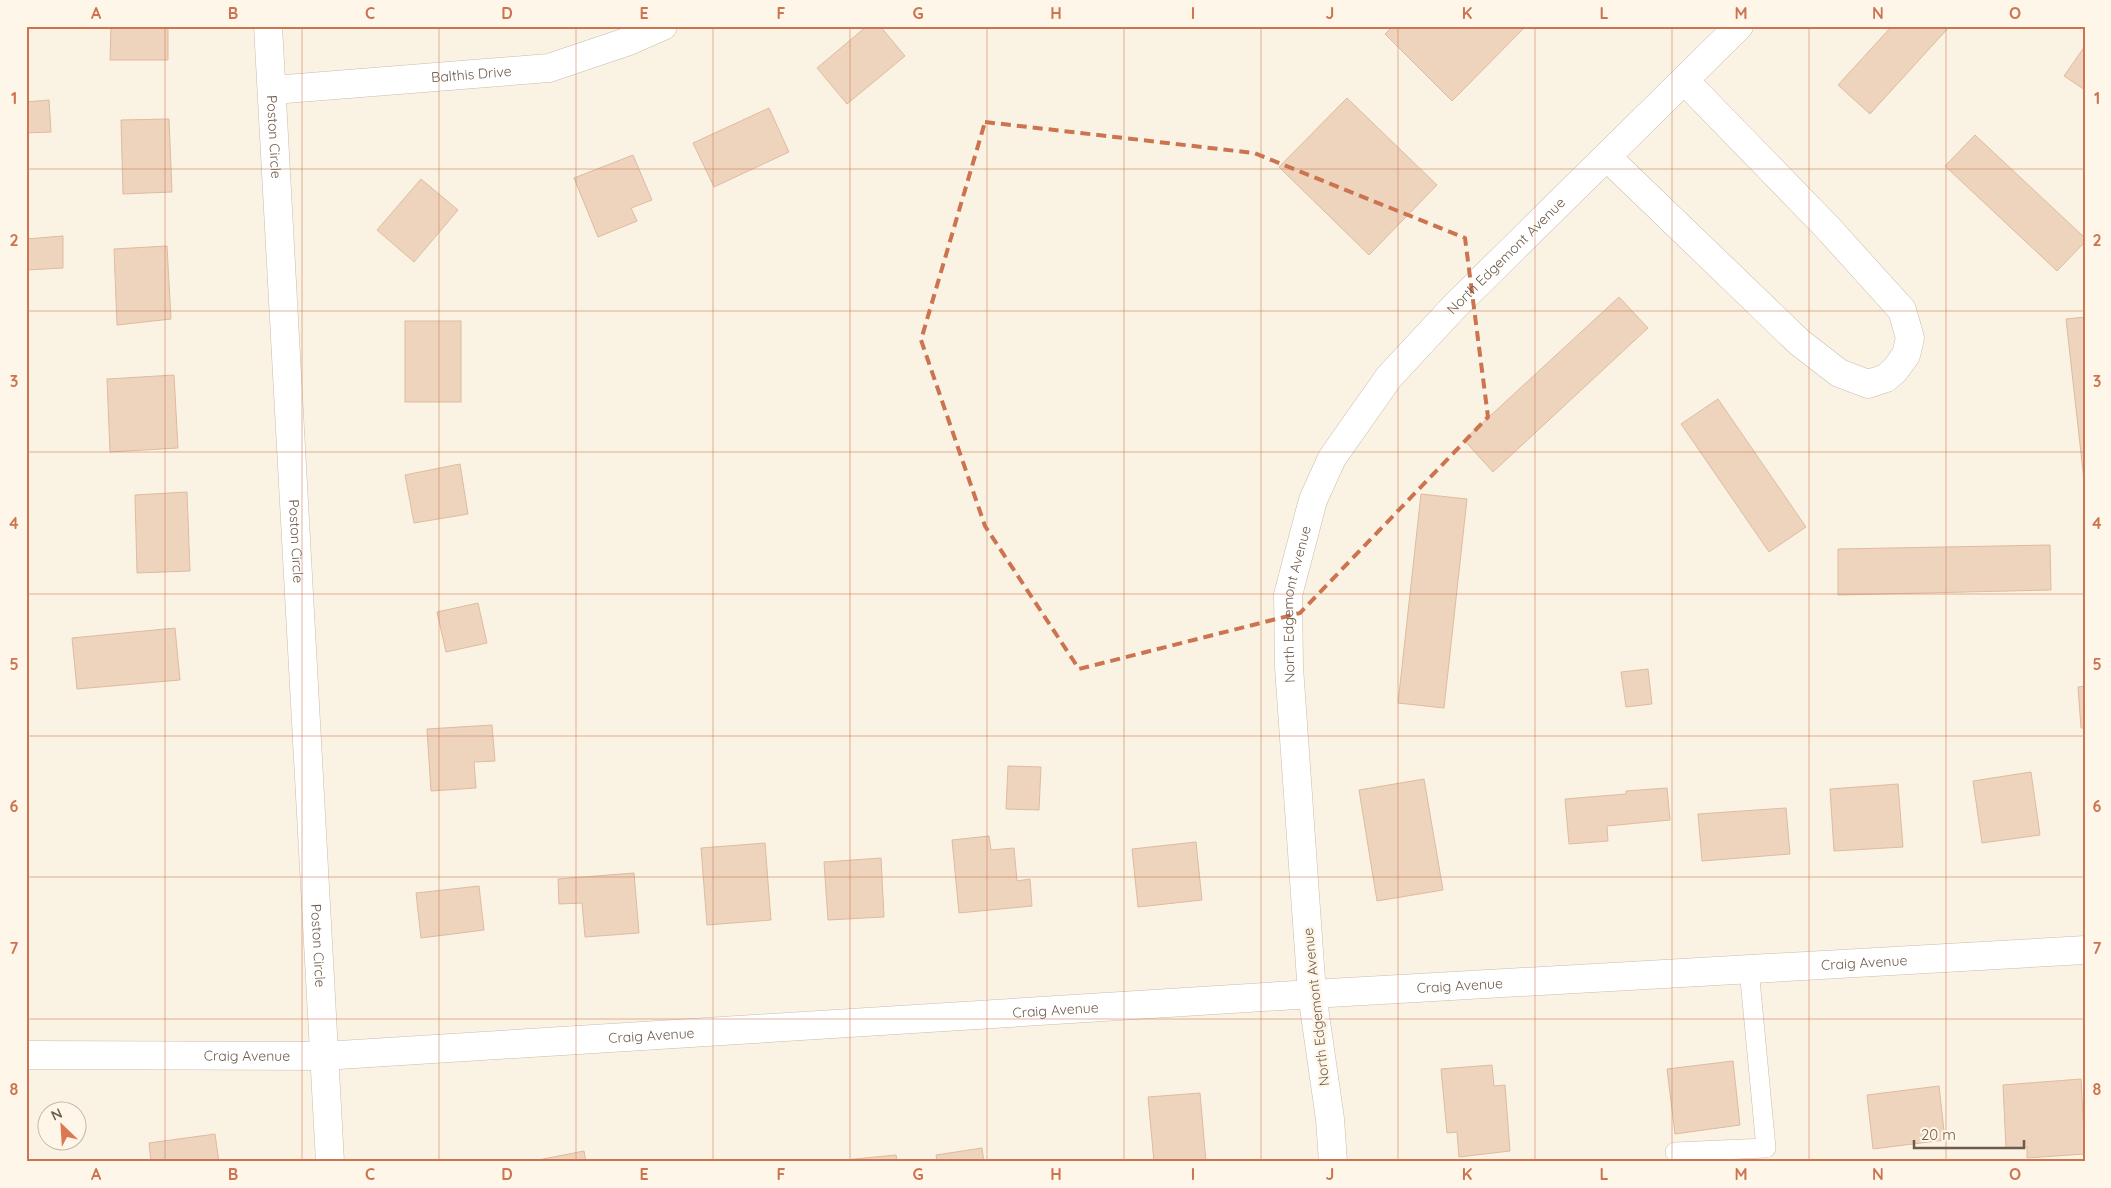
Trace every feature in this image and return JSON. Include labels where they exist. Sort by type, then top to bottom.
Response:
[{"type":"street","name":"Poston Circle","points":[[268,26],[273,90],[330,1162]]},
{"type":"street","name":"Balthis Drive","points":[[273,90],[549,68],[629,41],[663,26]]},
{"type":"street","name":"North Edgemont Avenue","points":[[1333,1162],[1330,1119],[1312,994],[1289,668],[1288,595],[1313,500],[1332,458],[1389,377],[1455,306],[1608,158],[1739,26]]},
{"type":"street","points":[[1608,158],[1799,342],[1840,374],[1868,384],[1886,378],[1895,370],[1906,355],[1910,338],[1902,310],[1826,226],[1685,80]]},
{"type":"street","name":"Craig Avenue","points":[[26,1055],[323,1056],[1312,994],[2085,950]]},
{"type":"lane","points":[[1675,1152],[1766,1148],[1749,969]]},
{"type":"highlighted area","points":[[985,122],[1254,153],[1465,238],[1488,417],[1300,613],[1079,669],[985,526],[921,340]]},
{"type":"building","points":[[111,26],[168,26],[168,60],[110,60]]},
{"type":"building","points":[[867,26],[880,26],[905,56],[847,104],[817,68]]},
{"type":"building","points":[[1393,26],[1526,26],[1452,101],[1385,34]]},
{"type":"building","points":[[1892,26],[1950,26],[1870,114],[1838,85]]},
{"type":"building","points":[[2085,46],[2085,90],[2064,76]]},
{"type":"building","points":[[1347,98],[1437,185],[1369,255],[1279,167]]},
{"type":"building","points":[[49,100],[51,132],[26,133],[26,102]]},
{"type":"building","points":[[769,108],[789,152],[714,187],[693,143]]},
{"type":"building","points":[[169,119],[172,192],[123,194],[121,120]]},
{"type":"building","points":[[1975,135],[2085,238],[2085,242],[2057,271],[1945,166]]},
{"type":"building","points":[[633,155],[652,200],[631,208],[637,221],[598,237],[574,178]]},
{"type":"building","points":[[421,179],[458,210],[414,262],[377,230]]},
{"type":"building","points":[[63,236],[63,268],[27,270],[26,239]]},
{"type":"building","points":[[167,246],[171,319],[117,325],[114,249]]},
{"type":"building","points":[[1619,297],[1648,328],[1493,472],[1464,440]]},
{"type":"building","points":[[2085,317],[2085,489],[2066,319]]},
{"type":"building","points":[[405,321],[461,321],[461,402],[405,402]]},
{"type":"building","points":[[174,375],[178,448],[110,452],[107,379]]},
{"type":"building","points":[[1718,399],[1806,527],[1769,552],[1681,424]]},
{"type":"building","points":[[460,464],[468,514],[414,523],[405,475]]},
{"type":"building","points":[[187,492],[190,571],[137,573],[135,495]]},
{"type":"building","points":[[1421,494],[1467,499],[1444,708],[1398,703]]},
{"type":"building","points":[[2050,545],[2051,590],[1838,595],[1838,549]]},
{"type":"building","points":[[478,603],[487,643],[446,652],[437,612]]},
{"type":"building","points":[[175,628],[180,680],[77,689],[72,638]]},
{"type":"building","points":[[1648,669],[1652,704],[1626,707],[1621,672]]},
{"type":"building","points":[[2085,686],[2085,728],[2081,728],[2078,687]]},
{"type":"building","points":[[492,725],[495,761],[474,762],[476,788],[431,791],[427,729]]},
{"type":"building","points":[[1008,766],[1041,767],[1039,810],[1006,809]]},
{"type":"building","points":[[2031,772],[2040,835],[1982,843],[1973,781]]},
{"type":"building","points":[[1424,779],[1443,890],[1377,901],[1359,790]]},
{"type":"building","points":[[1898,784],[1903,847],[1834,851],[1830,789]]},
{"type":"building","points":[[1667,788],[1670,820],[1607,826],[1608,841],[1569,844],[1565,799],[1626,794],[1626,791]]},
{"type":"building","points":[[1786,808],[1790,854],[1702,861],[1698,814]]},
{"type":"building","points":[[989,836],[991,850],[1014,848],[1017,881],[1030,879],[1032,906],[959,913],[952,840]]},
{"type":"building","points":[[1196,842],[1202,900],[1138,907],[1132,849]]},
{"type":"building","points":[[765,843],[771,920],[707,925],[701,848]]},
{"type":"building","points":[[881,858],[884,917],[828,920],[824,862]]},
{"type":"building","points":[[634,873],[639,933],[585,937],[582,903],[559,904],[558,879]]},
{"type":"building","points":[[479,886],[484,930],[421,938],[416,893]]},
{"type":"building","points":[[1733,1061],[1740,1125],[1675,1134],[1667,1069]]},
{"type":"building","points":[[1492,1065],[1494,1086],[1505,1085],[1510,1151],[1459,1157],[1457,1132],[1447,1133],[1441,1069]]},
{"type":"building","points":[[2081,1079],[2085,1154],[2027,1158],[2027,1147],[2006,1148],[2003,1085]]},
{"type":"building","points":[[1939,1086],[1945,1140],[1873,1149],[1867,1095]]},
{"type":"building","points":[[1200,1093],[1206,1162],[1154,1162],[1148,1097]]},
{"type":"building","points":[[215,1134],[219,1162],[151,1162],[149,1143]]},
{"type":"building","points":[[982,1148],[984,1162],[937,1162],[936,1155]]},
{"type":"building","points":[[584,1151],[586,1162],[538,1162],[538,1160]]},
{"type":"building","points":[[896,1155],[897,1162],[845,1162],[844,1160]]}]
